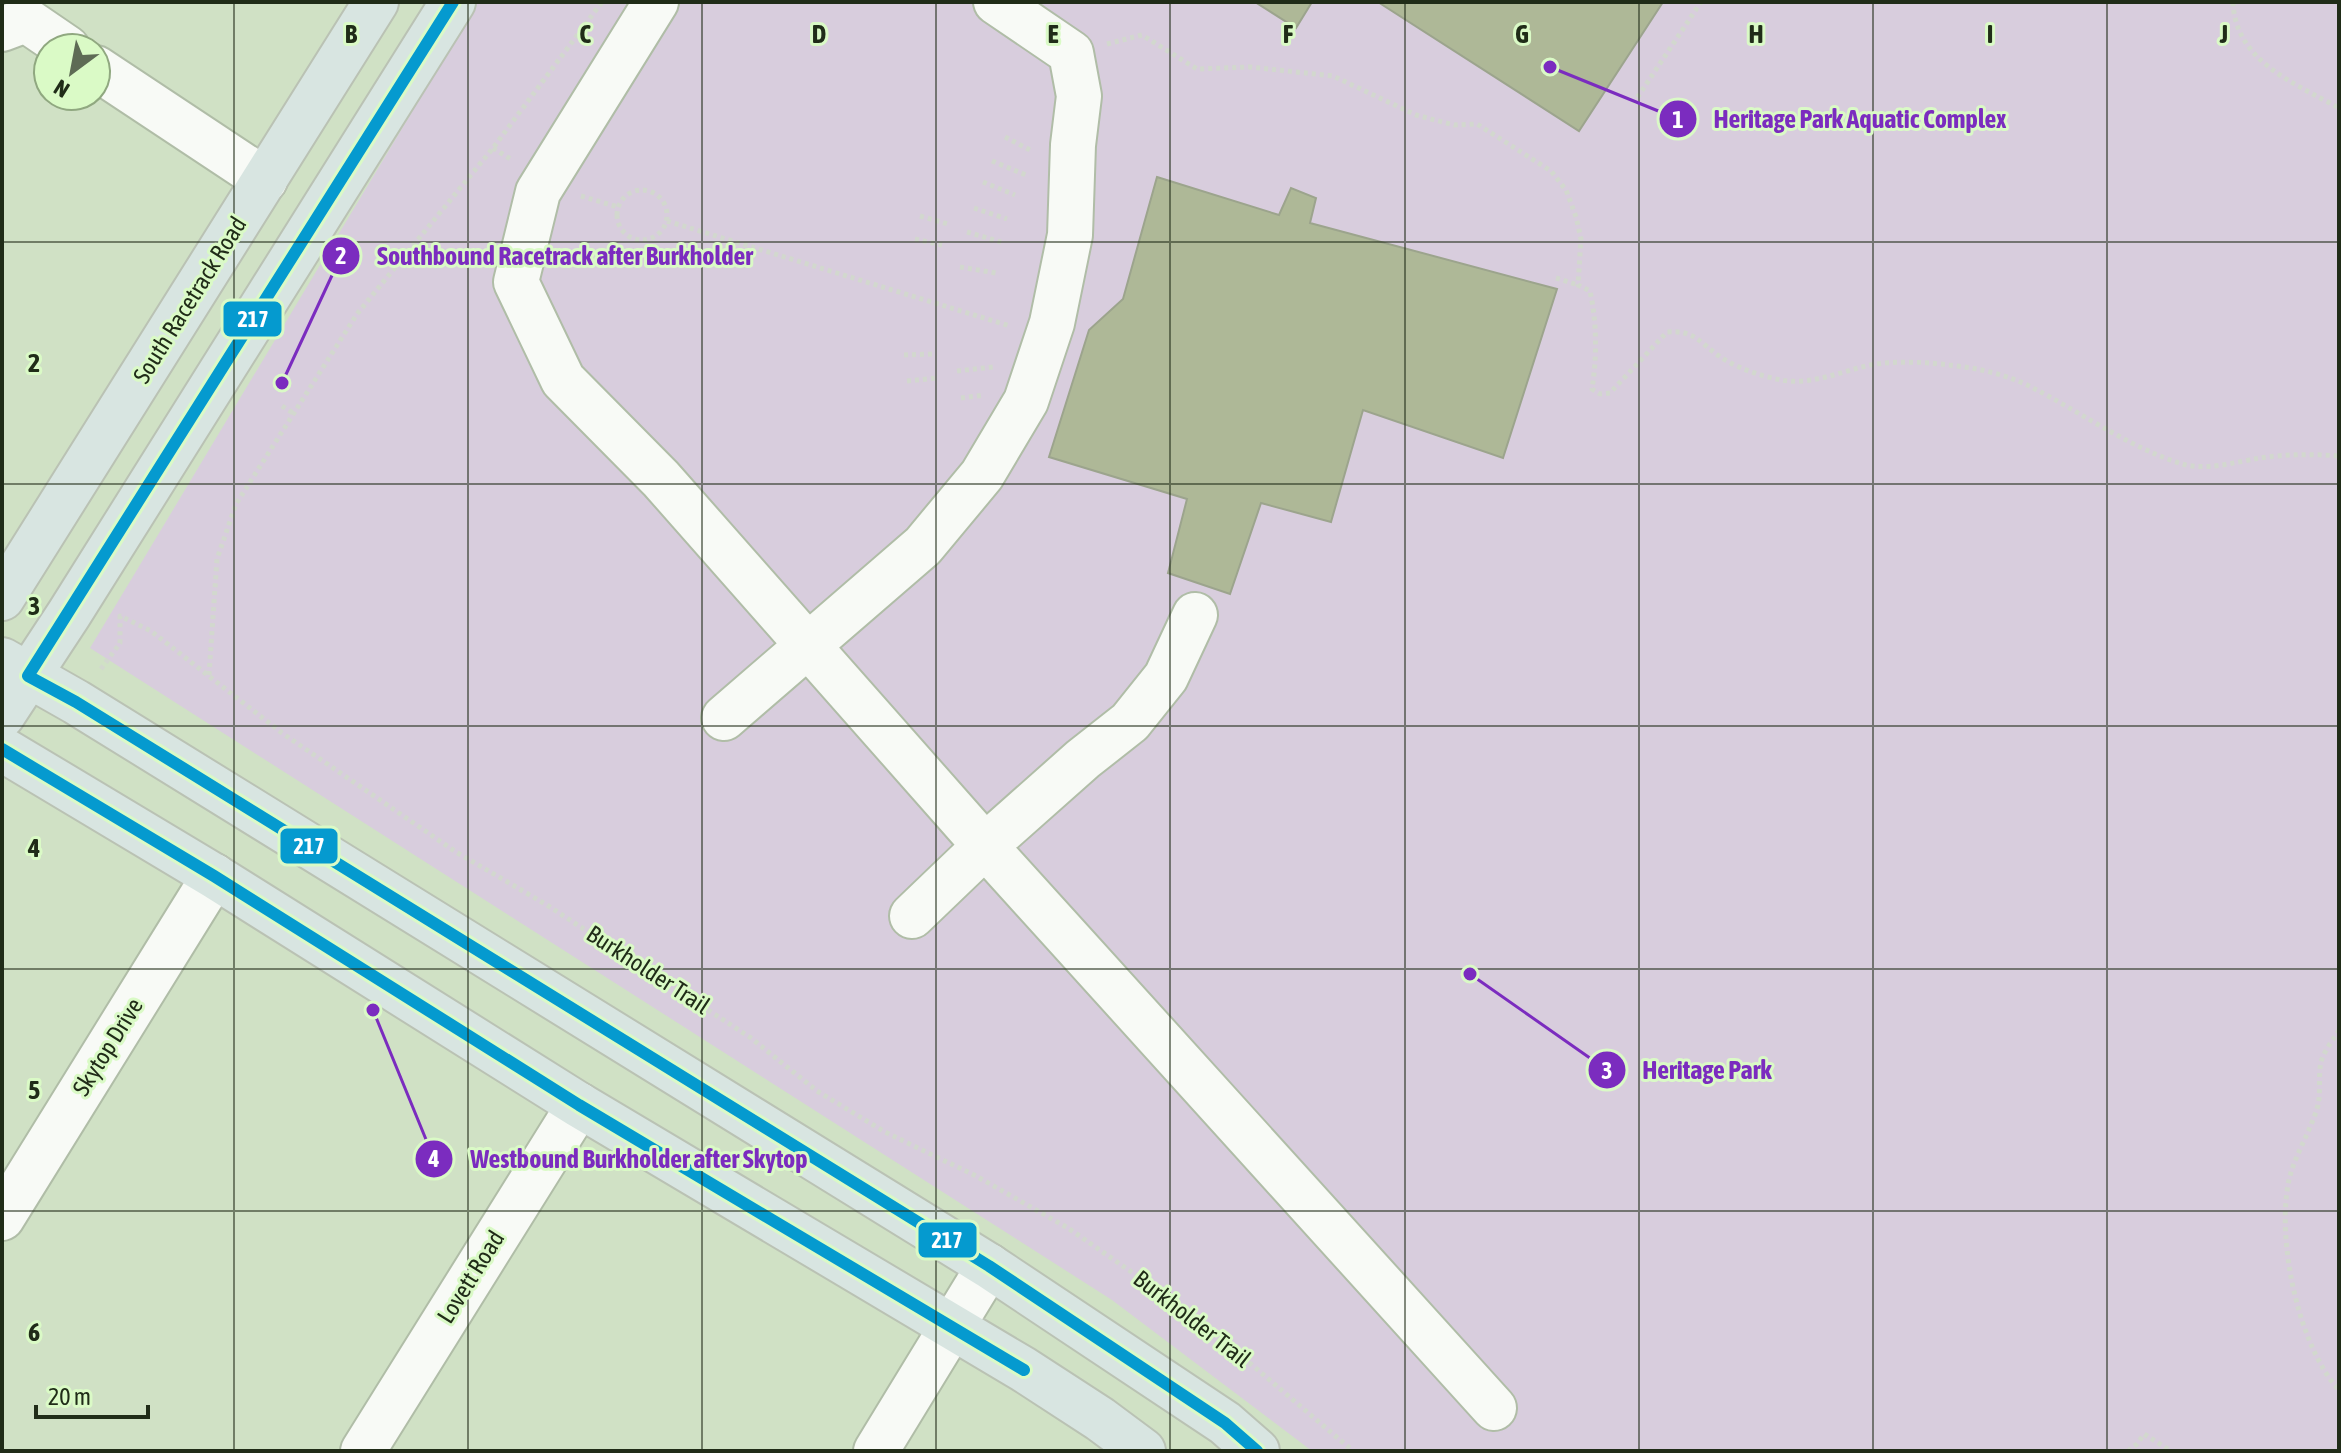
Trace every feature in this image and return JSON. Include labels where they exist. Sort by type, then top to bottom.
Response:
[{"type":"main road","name":"South Racetrack Road","points":[[2,598],[376,2]]},
{"type":"main road","points":[[2,716],[15,668],[453,2]]},
{"type":"main road","points":[[15,668],[76,702],[989,1266],[1225,1423],[1257,1451]]},
{"type":"main road","points":[[2,749],[214,876],[579,1105],[951,1327],[1100,1419],[1143,1451]]},
{"type":"street","points":[[656,2],[538,192],[516,282],[563,380],[661,479],[985,846],[1494,1408]]},
{"type":"street","points":[[724,718],[923,546],[982,475],[1026,401],[1047,337],[1070,235],[1073,145],[1079,96],[1071,53],[996,2]]},
{"type":"street","points":[[112,79],[265,180]]},
{"type":"street","points":[[912,916],[985,846],[1083,759],[1130,722],[1166,677],[1195,615]]},
{"type":"street","name":"Skytop Drive","points":[[2,1218],[214,876]]},
{"type":"street","name":"Lovett Road","points":[[363,1451],[579,1105]]},
{"type":"street","points":[[876,1451],[989,1266]]},
{"type":"path","points":[[209,675],[217,559],[236,504],[357,314],[493,148],[602,2]]},
{"type":"path","points":[[1633,104],[1701,2]]},
{"type":"path","points":[[2233,2],[2234,20],[2254,57],[2284,78],[2339,108]]},
{"type":"path","points":[[1097,42],[1111,44],[1142,35],[1197,69],[1250,67],[1333,76],[1416,115],[1454,125],[1477,124],[1551,171],[1566,190],[1581,239],[1578,285]]},
{"type":"path","points":[[1005,137],[1038,154]]},
{"type":"path","points":[[992,161],[1026,175]]},
{"type":"path","points":[[983,182],[1015,195]]},
{"type":"path","points":[[653,192],[664,204],[667,221],[651,239],[635,239],[621,230],[618,207],[628,194],[653,192]]},
{"type":"path","points":[[974,208],[1007,219]]},
{"type":"path","points":[[920,216],[948,224]]},
{"type":"path","points":[[667,221],[1047,337]]},
{"type":"path","points":[[967,232],[1001,242]]},
{"type":"path","points":[[915,239],[942,245]]},
{"type":"path","points":[[960,267],[996,273]]},
{"type":"path","points":[[1556,278],[1590,291],[1594,311],[1595,367],[1592,389],[1600,394],[1610,393],[1667,332],[1681,331],[1698,337],[1720,357],[1784,381],[1816,380],[1879,364],[1913,362],[1986,370],[2028,386],[2119,437],[2185,465],[2221,465],[2313,454],[2339,456]]},
{"type":"path","points":[[904,355],[935,354]]},
{"type":"path","points":[[957,371],[993,367]]},
{"type":"path","points":[[907,381],[937,378]]},
{"type":"path","points":[[282,406],[293,413]]},
{"type":"path","name":"Burkholder Trail","points":[[76,702],[120,643],[120,616],[151,631],[282,733],[456,852],[547,905],[751,1038],[817,1091],[885,1132],[976,1176],[1068,1228],[1146,1282],[1252,1365],[1353,1451]]},
{"type":"path","points":[[2339,1030],[2321,1061],[2318,1104],[2290,1176],[2284,1206],[2290,1275],[2308,1338],[2329,1379],[2339,1390]]},
{"type":"path","points":[[2128,1451],[2144,1434],[2171,1451]]},
{"type":"shaded area","points":[[478,2],[2339,2],[2339,1451],[1312,1451],[1112,1300],[90,648]]},
{"type":"building","points":[[1255,2],[1312,2],[1296,28]]},
{"type":"building","points":[[1378,2],[1663,2],[1579,131]]},
{"type":"building","points":[[1157,177],[1279,215],[1291,188],[1316,198],[1310,223],[1557,289],[1503,458],[1363,410],[1331,522],[1261,503],[1230,594],[1168,573],[1187,499],[1049,457],[1089,330],[1123,299]]},
{"type":"transit line","name":"217","points":[[453,2],[28,676],[76,702],[989,1266],[1225,1423],[1257,1451]]},
{"type":"transit line","name":"217","points":[[2,749],[214,876],[579,1105],[1024,1370]]},
{"type":"place","name":"Heritage Park Aquatic Complex","points":[[1550,67]]},
{"type":"place","name":"Southbound Racetrack after Burkholder","points":[[282,383]]},
{"type":"place","name":"Heritage Park","points":[[1470,974]]},
{"type":"place","name":"Westbound Burkholder after Skytop","points":[[373,1010]]}]
